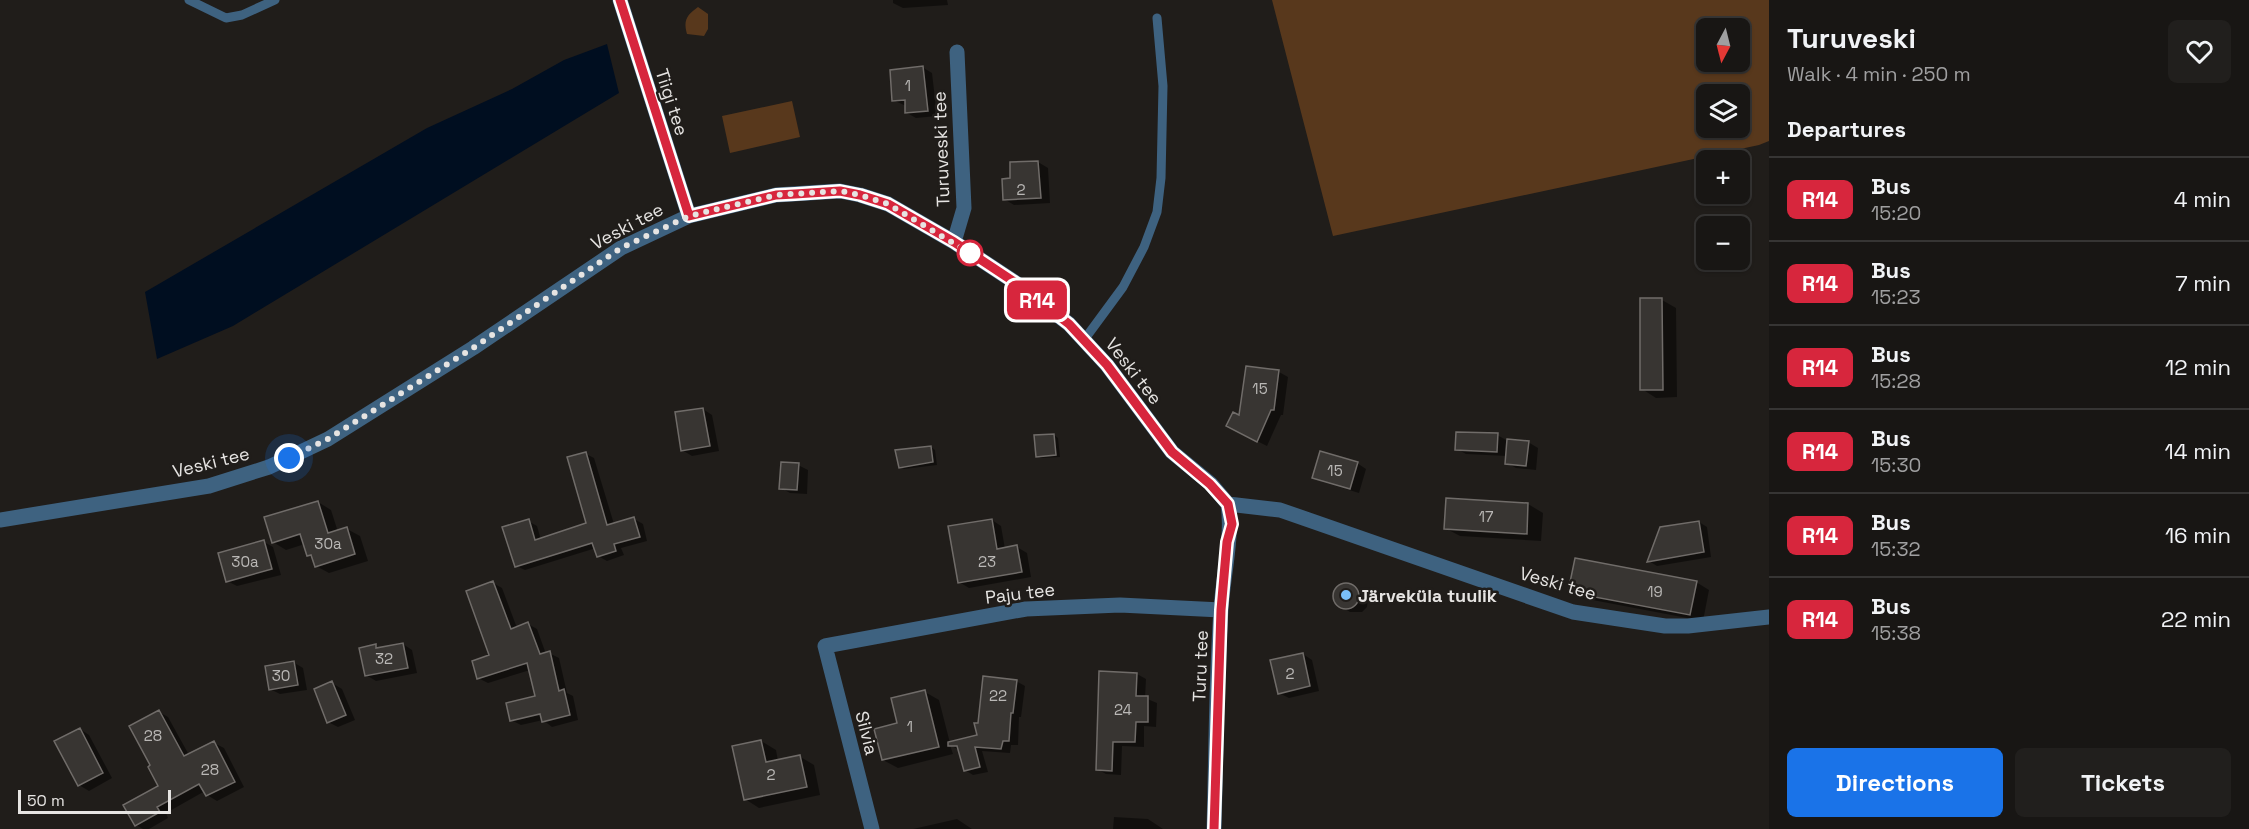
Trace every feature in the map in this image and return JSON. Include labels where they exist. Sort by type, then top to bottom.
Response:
[{"type":"street","name":"Tiigi tee","points":[[620,0],[689,216]]},
{"type":"street","name":"Turuveski tee","points":[[954,242],[964,208],[957,52]]},
{"type":"street","name":"Veski tee","points":[[0,520],[209,486],[269,467],[328,439],[473,348],[621,248],[689,216],[776,195],[840,191],[888,204],[954,242],[1016,283],[1069,324],[1107,365],[1172,452],[1210,484],[1228,504],[1281,510],[1573,612],[1665,626],[1688,626],[1769,617]]},
{"type":"street","name":"Turu tee","points":[[1214,829],[1221,610],[1227,542],[1232,524],[1228,504]]},
{"type":"street","name":"Paju tee","points":[[825,646],[1026,609],[1120,605],[1221,610]]},
{"type":"street","name":"Silvia","points":[[825,646],[872,829]]},
{"type":"lane","points":[[189,0],[226,18],[243,15],[275,0]]},
{"type":"lane","points":[[1084,339],[1123,287],[1144,247],[1157,212],[1161,178],[1163,86],[1156,18]]},
{"type":"shaded area","points":[[1272,0],[1769,0],[1769,141],[1736,150],[1696,150],[1696,158],[1333,236]]},
{"type":"shaded area","points":[[698,7],[708,14],[708,29],[704,36],[687,34],[685,25],[687,18]]},
{"type":"shaded area","points":[[792,101],[800,137],[730,153],[722,116]]},
{"type":"water","points":[[607,44],[619,93],[233,326],[157,359],[145,292],[427,128],[512,89],[564,60]]},
{"type":"building","points":[[923,66],[928,111],[905,113],[905,100],[892,101],[890,70]]},
{"type":"building","points":[[1038,161],[1041,198],[1003,200],[1002,179],[1010,178],[1010,162]]},
{"type":"building","points":[[1640,298],[1662,298],[1663,390],[1640,390]]},
{"type":"building","points":[[1246,366],[1279,370],[1274,410],[1271,410],[1257,442],[1226,426],[1233,412],[1239,415]]},
{"type":"building","points":[[703,408],[710,446],[681,451],[675,412]]},
{"type":"building","points":[[1456,432],[1498,433],[1497,452],[1455,450]]},
{"type":"building","points":[[1054,434],[1056,455],[1036,457],[1034,435]]},
{"type":"building","points":[[1507,439],[1529,441],[1526,466],[1505,464]]},
{"type":"building","points":[[931,446],[933,462],[899,468],[895,450]]},
{"type":"building","points":[[1320,451],[1358,462],[1350,489],[1312,478]]},
{"type":"building","points":[[586,452],[607,525],[634,517],[640,537],[614,544],[616,551],[597,557],[592,543],[515,567],[502,527],[529,519],[535,540],[586,523],[567,457]]},
{"type":"building","points":[[781,462],[799,463],[797,490],[779,489]]},
{"type":"building","points":[[1446,498],[1528,503],[1527,534],[1444,529]]},
{"type":"building","points":[[318,501],[328,533],[347,527],[355,554],[315,567],[311,555],[307,556],[300,534],[272,543],[264,517]]},
{"type":"building","points":[[992,519],[997,549],[1017,545],[1022,572],[958,583],[948,526]]},
{"type":"building","points":[[1699,521],[1704,552],[1647,562],[1660,527]]},
{"type":"building","points":[[264,540],[272,569],[226,582],[218,553]]},
{"type":"building","points":[[1575,558],[1697,581],[1690,615],[1568,592]]},
{"type":"building","points":[[493,581],[511,629],[528,622],[540,654],[550,651],[559,691],[564,689],[570,715],[542,722],[540,714],[510,721],[506,703],[535,696],[527,663],[477,679],[472,661],[489,655],[466,591]]},
{"type":"building","name":"Järveküla tuulik","points":[[1346,583],[1355,587],[1359,596],[1355,605],[1346,609],[1337,605],[1333,596],[1337,587]]},
{"type":"building","points":[[403,643],[408,668],[365,676],[359,648],[376,644],[376,648]]},
{"type":"building","points":[[1303,653],[1310,686],[1278,694],[1270,660]]},
{"type":"building","points":[[294,661],[298,685],[269,690],[265,666]]},
{"type":"building","points":[[1099,671],[1137,673],[1136,696],[1148,696],[1148,722],[1136,722],[1135,742],[1113,742],[1112,771],[1096,770]]},
{"type":"building","points":[[983,676],[1017,680],[1009,741],[1003,741],[1001,749],[975,747],[980,767],[964,771],[957,746],[948,746],[948,742],[977,735],[974,723],[978,723]]},
{"type":"building","points":[[332,681],[346,715],[327,723],[314,689]]},
{"type":"building","points":[[925,690],[939,747],[882,760],[874,729],[897,723],[891,698]]},
{"type":"building","points":[[159,710],[184,756],[214,741],[235,782],[206,796],[199,784],[157,807],[160,812],[135,826],[123,805],[158,786],[148,767],[150,765],[129,726]]},
{"type":"building","points":[[80,728],[103,773],[78,786],[54,741]]},
{"type":"building","points":[[761,740],[766,762],[800,755],[807,787],[744,800],[732,746]]},
{"type":"bus line","name":"R14","points":[[620,0],[689,216],[776,195],[840,191],[888,204],[954,242],[1016,283],[1069,324],[1107,365],[1172,452],[1210,484],[1228,504],[1232,524],[1227,542],[1221,610],[1214,829]]},
{"type":"place","name":"Järveküla tuulik","points":[[1346,595]]},
{"type":"route","points":[[289,458],[328,439],[473,348],[621,248],[689,216],[776,195],[840,191],[888,204],[970,253]]}]
